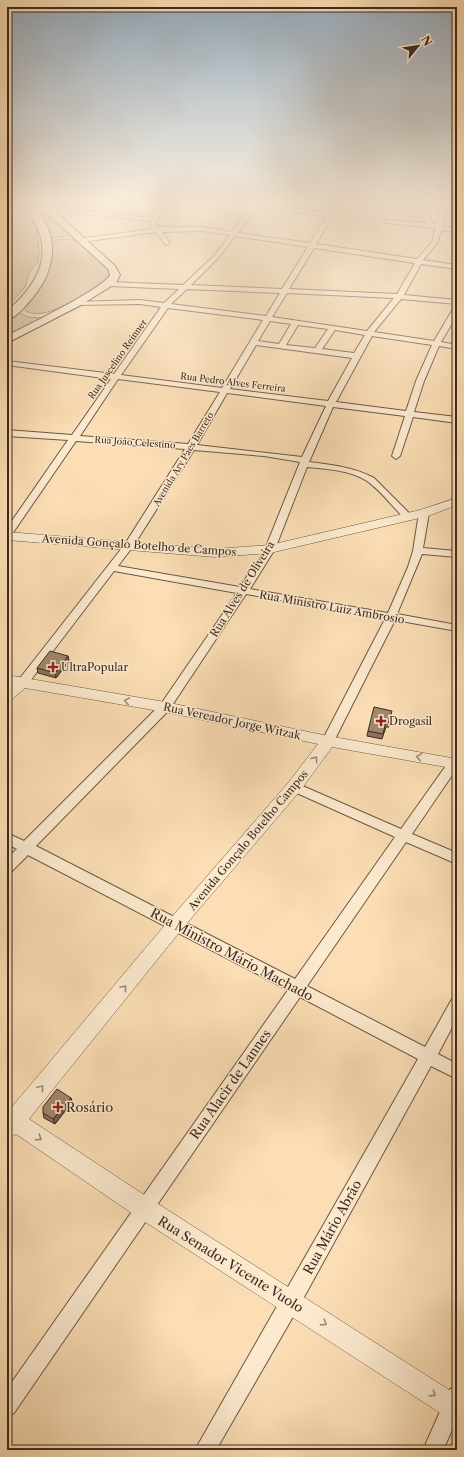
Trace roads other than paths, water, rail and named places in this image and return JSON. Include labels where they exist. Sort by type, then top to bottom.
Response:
[{"type":"main road","points":[[25,312],[32,292],[43,273]]},
{"type":"main road","points":[[7,340],[58,312],[78,303],[108,284],[114,277],[114,273]]},
{"type":"main road","points":[[7,317],[25,312],[42,316],[58,312]]},
{"type":"street","name":"Rua Juscelino Reinner","points":[[7,535],[166,305],[200,273]]},
{"type":"street","name":"Avenida Ary Paes Barreto","points":[[7,696],[23,682],[113,568],[129,545],[191,447],[254,343],[294,273]]},
{"type":"street","name":"Rua Alves de Oliveira","points":[[7,868],[165,708],[270,549],[304,462],[330,405],[370,332],[400,296],[412,273]]},
{"type":"street","points":[[108,284],[185,288],[284,290],[400,296],[457,302]]},
{"type":"street","points":[[78,303],[127,301],[166,305],[370,332],[457,346]]},
{"type":"street","points":[[396,456],[420,382],[437,343],[457,309]]},
{"type":"street","points":[[281,346],[296,322]]},
{"type":"street","points":[[448,326],[457,327]]},
{"type":"street","points":[[317,351],[333,327]]},
{"type":"street","points":[[254,343],[357,356]]},
{"type":"street","name":"Rua Pedro Alves Ferreira","points":[[7,363],[457,420]]},
{"type":"street","name":"Rua João Celestino","points":[[7,432],[265,454],[342,469],[365,476],[371,480],[408,517]]},
{"type":"street","name":"Avenida Gonçalo Botelho de Campos","points":[[7,535],[215,553],[242,552],[270,549],[408,517],[457,501]]},
{"type":"street","name":"Avenida Gonçalo Botelho Campos","points":[[9,1122],[294,787],[328,741],[391,617],[413,567],[418,551],[424,513]]},
{"type":"street","points":[[418,551],[457,554]]},
{"type":"street","name":"Rua Ministro Luiz Ambrosio","points":[[113,568],[457,628]]},
{"type":"street","name":"Rua Vereador Jorge Witzak","points":[[7,680],[165,708],[328,741],[456,763]]},
{"type":"street","name":"Rua Alacir de Lannes","points":[[7,1406],[297,988],[456,763]]},
{"type":"street","points":[[294,787],[457,858]]},
{"type":"street","name":"Rua Ministro Mário Machado","points":[[7,838],[176,924],[457,1072]]},
{"type":"street","name":"Rua Mário Abrão","points":[[205,1450],[291,1302],[457,1004]]},
{"type":"street","name":"Rua Senador Vicente Vuolo","points":[[9,1122],[291,1302],[456,1404]]},
{"type":"street","points":[[433,1450],[456,1404]]},
{"type":"place","name":"UltraPopular","points":[[53,667]]},
{"type":"place","name":"Drogasil","points":[[381,721]]},
{"type":"place","name":"Rosário","points":[[58,1107]]}]
